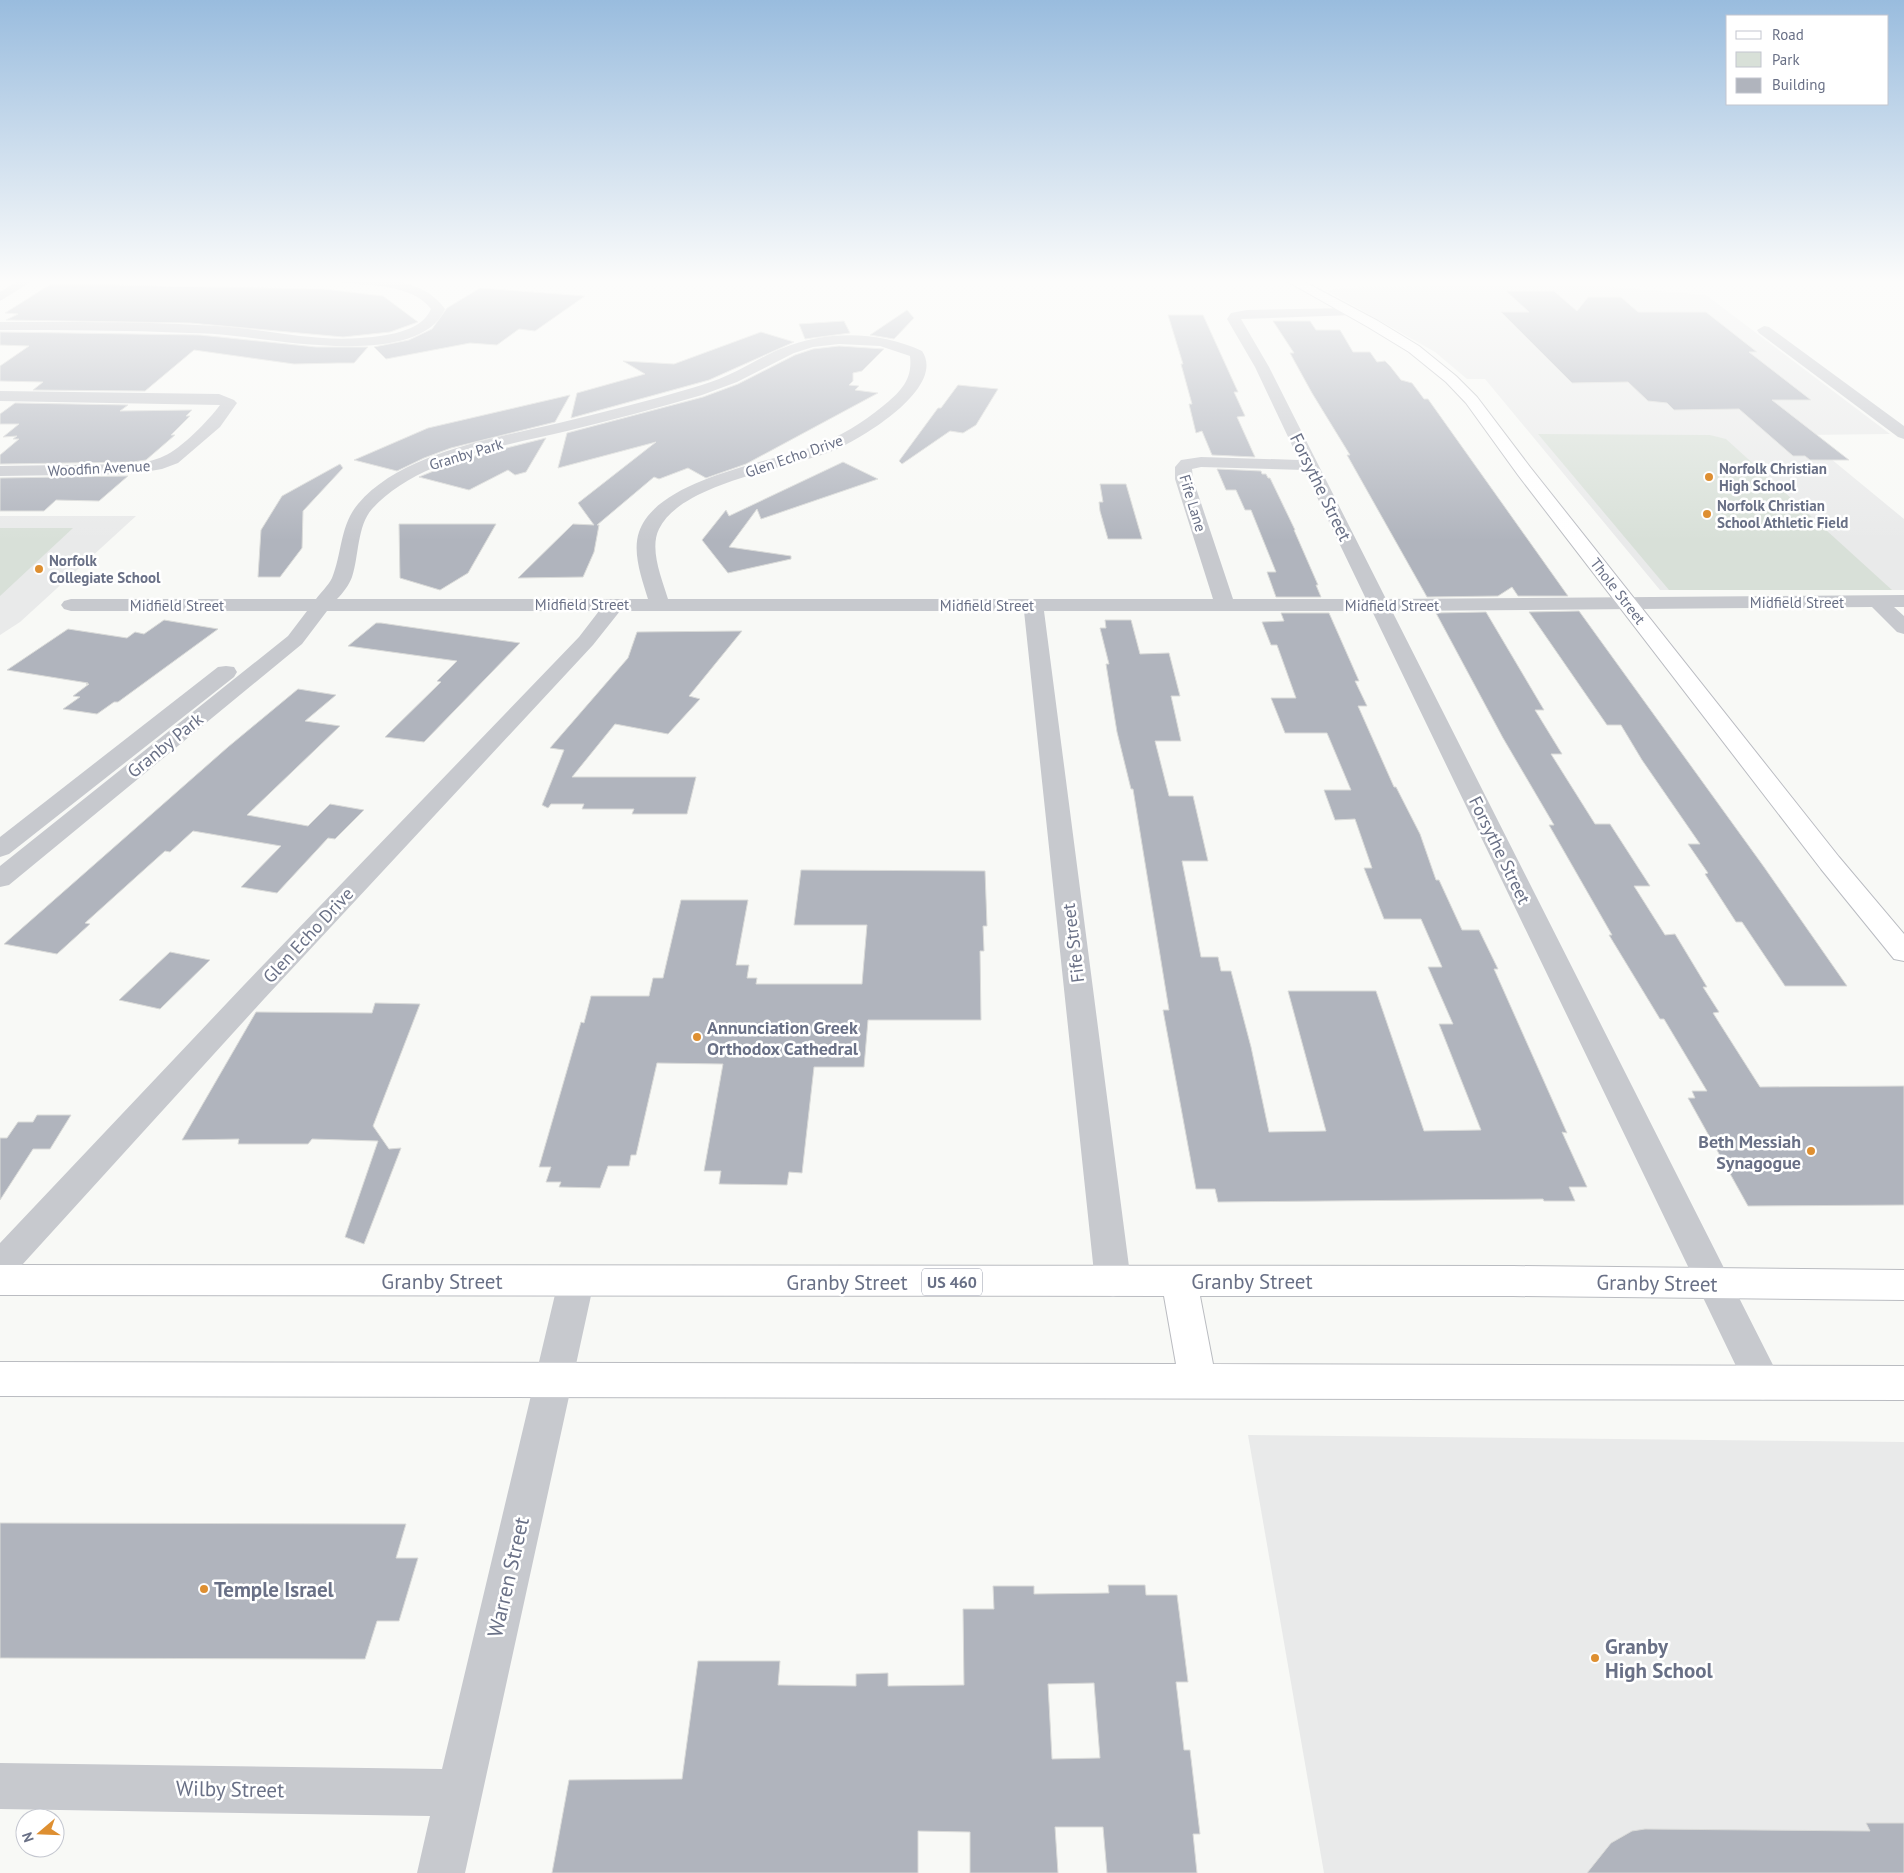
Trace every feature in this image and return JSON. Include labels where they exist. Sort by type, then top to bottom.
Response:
[{"type":"main road","name":"Thole Street","points":[[1438,366],[1453,380],[1485,416],[1524,472],[1830,863],[1904,952]]},
{"type":"main road","name":"Granby Street","points":[[0,1280],[576,1282],[1179,1281],[1904,1285]]},
{"type":"main road","points":[[1179,1281],[1198,1381]]},
{"type":"main road","points":[[0,1379],[553,1378],[1904,1383]]},
{"type":"street","name":"Glen Echo Drive","points":[[565,426],[720,384],[759,366]]},
{"type":"street","name":"Glen Echo Drive","points":[[660,604],[652,578],[646,543],[649,530],[666,508],[703,486],[805,455],[852,435],[892,406],[914,384],[919,366]]},
{"type":"street","name":"Forsythe Street","points":[[1262,366],[1763,1383]]},
{"type":"street","points":[[1813,366],[1904,434]]},
{"type":"street","name":"Woodfin Avenue","points":[[0,396],[219,399],[226,401],[229,405],[214,424],[172,459],[165,462],[133,469],[0,471]]},
{"type":"street","name":"Granby Park","points":[[0,879],[295,640],[312,622],[342,578],[358,515],[371,500],[388,487],[417,470],[447,458],[565,426]]},
{"type":"street","name":"Fife Lane","points":[[1226,604],[1184,479],[1183,467],[1194,463],[1310,465]]},
{"type":"street","points":[[1877,601],[1904,628]]},
{"type":"street","name":"Midfield Street","points":[[71,605],[1378,605],[1904,601]]},
{"type":"street","name":"Granby Park","points":[[0,849],[283,628],[323,604]]},
{"type":"street","name":"Glen Echo Drive","points":[[0,1266],[254,992],[586,641],[616,604]]},
{"type":"street","name":"Fife Street","points":[[1033,604],[1113,1282]]},
{"type":"street","name":"Warren Street","points":[[441,1873],[576,1282]]},
{"type":"street","name":"Wilby Street","points":[[0,1786],[459,1793]]},
{"type":"shaded area","name":"Norfolk Christian High School","points":[[1452,366],[1801,366],[1890,434],[1802,435],[1904,519],[1904,590],[1660,590],[1485,379],[1467,379]]},
{"type":"shaded area","name":"Norfolk Collegiate School","points":[[0,516],[136,516],[20,622],[0,635]]},
{"type":"shaded area","name":"Granby High School","points":[[1248,1435],[1904,1442],[1904,1873],[1324,1873]]},
{"type":"green space","name":"Norfolk Christian School Athletic Field","points":[[1538,434],[1710,435],[1726,439],[1892,590],[1669,590]]},
{"type":"green space","points":[[0,528],[73,528],[0,596]]},
{"type":"building","points":[[0,366],[174,366],[145,391],[33,390],[43,382],[0,381]]},
{"type":"building","points":[[632,366],[739,366],[709,380],[571,418],[577,393],[645,374]]},
{"type":"building","points":[[773,366],[867,366],[862,371],[853,373],[853,381],[849,385],[859,386],[855,390],[878,393],[746,464],[706,478],[688,468],[659,479],[654,477],[597,525],[599,525],[594,552],[583,577],[518,578],[573,524],[594,525],[578,503],[656,442],[558,468],[567,433],[703,397],[738,384]]},
{"type":"building","points":[[1182,366],[1226,366],[1238,392],[1234,392],[1245,416],[1237,417],[1255,457],[1212,455],[1202,431],[1196,433],[1189,404],[1192,404]]},
{"type":"building","points":[[1297,366],[1390,366],[1401,380],[1412,383],[1424,399],[1428,399],[1568,596],[1518,596],[1512,587],[1498,596],[1427,597],[1347,455],[1350,455]]},
{"type":"building","points":[[1555,366],[1768,366],[1811,400],[1772,400],[1849,460],[1810,460],[1805,456],[1793,456],[1739,409],[1674,410],[1667,403],[1648,401],[1628,382],[1572,383]]},
{"type":"building","points":[[958,385],[998,389],[976,425],[963,433],[950,431],[902,464],[899,461],[938,408],[941,408]]},
{"type":"building","points":[[570,395],[555,422],[451,448],[397,471],[354,460],[428,428]]},
{"type":"building","points":[[15,403],[128,405],[120,411],[192,410],[186,416],[190,416],[171,435],[175,435],[146,460],[133,462],[0,464],[0,455],[19,439],[13,439],[17,436],[3,437],[19,424],[0,424],[0,414]]},
{"type":"building","points":[[546,438],[526,472],[515,475],[508,470],[469,490],[419,477],[463,459]]},
{"type":"building","points":[[843,462],[878,479],[761,519],[757,509],[729,547],[791,556],[791,559],[728,573],[702,540],[726,510],[729,516]]},
{"type":"building","points":[[340,464],[343,468],[303,511],[302,548],[280,577],[258,577],[261,530],[282,496]]},
{"type":"building","points":[[1217,469],[1261,471],[1262,474],[1266,474],[1270,478],[1295,530],[1318,585],[1316,585],[1321,597],[1276,597],[1267,572],[1276,572],[1251,510],[1245,510],[1236,490],[1226,490]]},
{"type":"building","points":[[128,476],[99,501],[56,500],[44,511],[0,511],[0,478]]},
{"type":"building","points":[[1100,484],[1126,484],[1142,539],[1108,539],[1100,511],[1099,502],[1103,502]]},
{"type":"building","points":[[399,524],[496,524],[468,573],[440,590],[400,578]]},
{"type":"building","points":[[1579,611],[1764,867],[1847,986],[1785,986],[1742,922],[1736,922],[1705,874],[1708,873],[1688,844],[1700,844],[1642,760],[1621,725],[1607,725],[1529,612]]},
{"type":"building","points":[[1486,612],[1544,710],[1535,710],[1562,754],[1551,754],[1595,824],[1610,824],[1650,886],[1634,886],[1665,935],[1675,934],[1707,987],[1703,987],[1719,1012],[1713,1013],[1760,1087],[1904,1086],[1904,1205],[1748,1206],[1688,1098],[1695,1098],[1692,1091],[1707,1091],[1664,1019],[1660,1019],[1609,935],[1612,935],[1549,825],[1554,825],[1503,738],[1436,613]]},
{"type":"building","points":[[1281,613],[1329,613],[1359,681],[1355,681],[1367,706],[1358,706],[1394,787],[1396,787],[1420,834],[1436,880],[1439,880],[1462,930],[1479,930],[1498,969],[1494,969],[1567,1133],[1562,1132],[1587,1187],[1569,1187],[1575,1201],[1544,1201],[1543,1199],[1218,1202],[1215,1189],[1196,1189],[1163,1010],[1169,1010],[1133,789],[1131,789],[1117,732],[1106,664],[1109,664],[1100,628],[1106,628],[1105,620],[1131,620],[1140,654],[1169,653],[1180,696],[1171,696],[1181,741],[1155,741],[1169,796],[1193,796],[1208,861],[1182,861],[1201,957],[1218,957],[1221,971],[1231,971],[1251,1047],[1269,1132],[1326,1131],[1288,991],[1376,991],[1424,1131],[1481,1130],[1439,1024],[1453,1024],[1428,967],[1442,967],[1421,919],[1384,919],[1364,868],[1372,868],[1355,819],[1335,820],[1324,790],[1351,790],[1327,733],[1285,733],[1271,698],[1296,698],[1277,645],[1271,645],[1262,622],[1284,621]]},
{"type":"building","points":[[164,620],[218,629],[118,702],[114,702],[97,714],[63,709],[80,697],[73,696],[88,683],[7,670],[68,629],[127,638],[135,632],[144,634]]},
{"type":"building","points":[[376,623],[520,643],[424,742],[385,737],[441,682],[437,681],[457,661],[348,646]]},
{"type":"building","points":[[742,631],[689,696],[700,699],[668,734],[615,724],[572,777],[696,777],[687,814],[632,814],[634,809],[582,809],[584,804],[551,804],[548,808],[542,805],[564,750],[550,748],[628,658],[637,632]]},
{"type":"building","points":[[298,689],[336,695],[305,721],[340,726],[247,815],[308,826],[330,804],[364,810],[335,839],[328,838],[277,893],[241,887],[281,846],[193,831],[170,852],[165,851],[85,923],[90,924],[57,954],[4,944],[228,747]]},
{"type":"building","name":"Annunciation Greek Orthodox Cathedral","points":[[801,870],[985,871],[987,926],[983,926],[984,951],[980,951],[981,1020],[868,1020],[864,1067],[814,1067],[802,1173],[789,1172],[787,1185],[719,1184],[721,1171],[704,1171],[723,1064],[657,1063],[636,1155],[631,1155],[629,1166],[608,1166],[600,1188],[559,1187],[561,1182],[546,1182],[551,1167],[539,1167],[581,1022],[584,1023],[591,996],[649,996],[653,978],[663,978],[681,900],[748,900],[736,965],[749,965],[747,978],[757,978],[756,984],[862,984],[867,925],[794,925]]},
{"type":"building","points":[[170,952],[210,960],[160,1009],[119,1000]]},
{"type":"building","points":[[375,1003],[420,1004],[373,1126],[389,1149],[401,1148],[364,1244],[345,1237],[378,1141],[312,1139],[308,1144],[238,1144],[239,1139],[182,1140],[256,1012],[372,1013]]},
{"type":"building","points":[[37,1115],[71,1115],[50,1149],[33,1149],[0,1200],[0,1138],[7,1138],[18,1122],[33,1122]]},
{"type":"building","name":"Temple Israel","points":[[0,1523],[406,1524],[396,1558],[418,1558],[399,1621],[377,1621],[365,1659],[0,1658]]},
{"type":"building","points":[[1108,1585],[1145,1585],[1146,1595],[1177,1595],[1188,1682],[1176,1682],[1184,1750],[1190,1750],[1200,1834],[1193,1834],[1197,1873],[1107,1873],[1103,1827],[1055,1827],[1058,1873],[970,1873],[970,1832],[918,1831],[918,1873],[552,1873],[569,1780],[682,1779],[698,1661],[780,1661],[778,1685],[856,1686],[856,1674],[888,1673],[888,1686],[964,1685],[963,1609],[994,1609],[993,1586],[1034,1586],[1034,1594],[1109,1593]],"holes":[[[1094,1683],[1100,1758],[1052,1759],[1048,1684]]]},
{"type":"building","points":[[1866,1823],[1904,1823],[1904,1873],[1587,1873],[1611,1843],[1632,1831],[1645,1829],[1870,1831]]},
{"type":"place","name":"Norfolk Christian High School","points":[[1709,477]]},
{"type":"place","name":"Norfolk Christian School Athletic Field","points":[[1707,514]]},
{"type":"place","name":"Norfolk Collegiate School","points":[[39,569]]},
{"type":"place","name":"Annunciation Greek Orthodox Cathedral","points":[[697,1037]]},
{"type":"place","name":"Beth Messiah Synagogue","points":[[1811,1151]]},
{"type":"place","name":"Temple Israel","points":[[204,1589]]},
{"type":"place","name":"Granby High School","points":[[1595,1658]]}]
